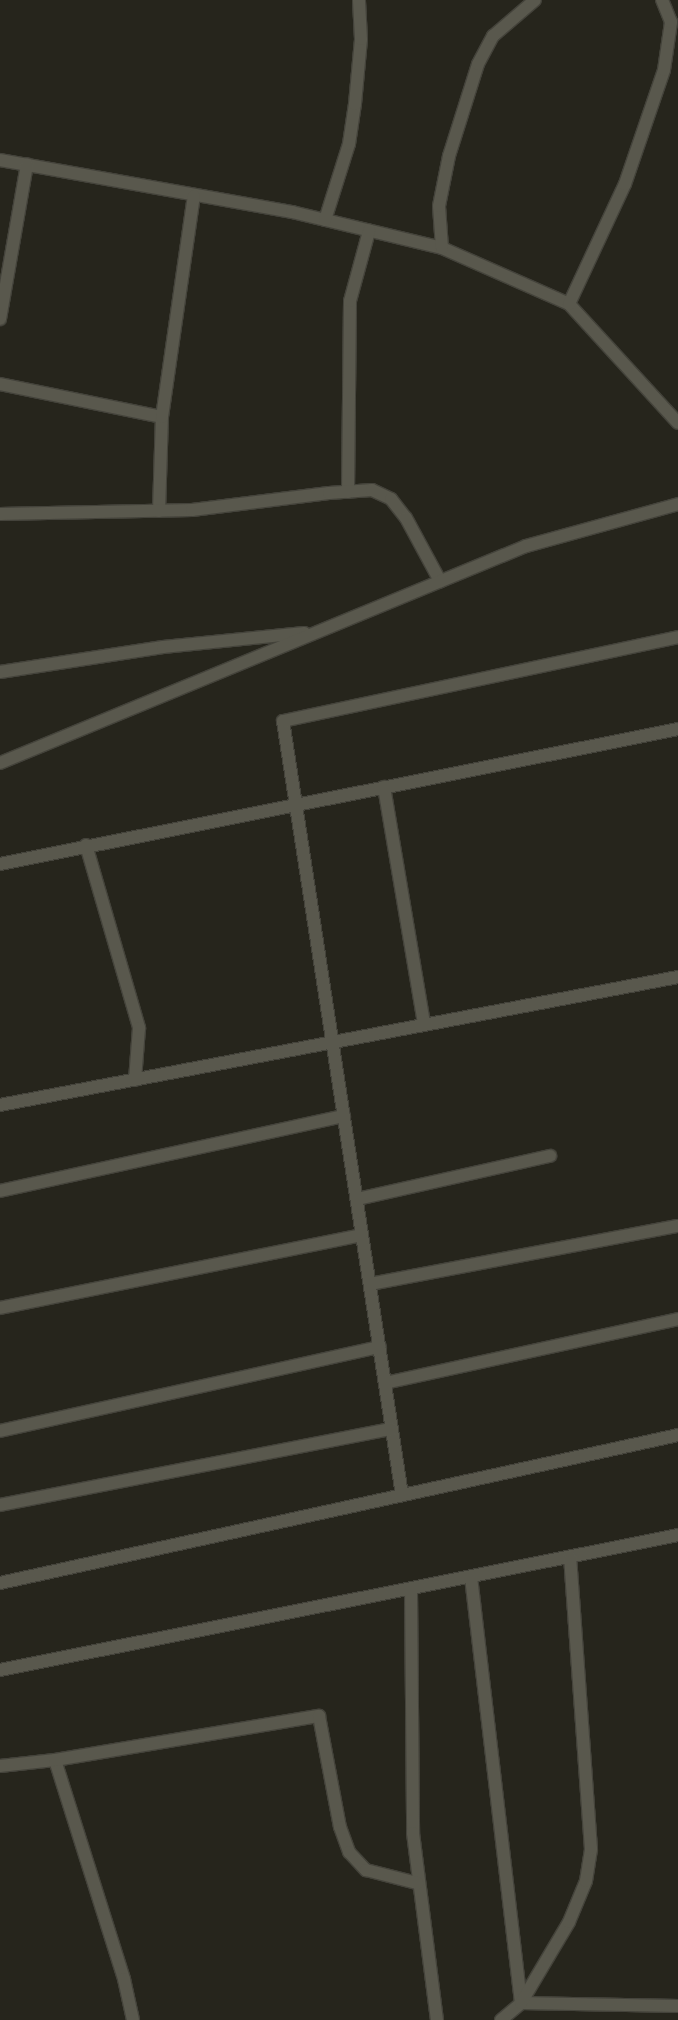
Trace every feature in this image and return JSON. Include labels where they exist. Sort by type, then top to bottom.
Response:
[{"type":"street","points":[[324,220],[349,144],[353,120],[362,39],[360,0]]},
{"type":"street","points":[[442,248],[439,206],[449,156],[478,64],[493,36],[535,0]]},
{"type":"street","points":[[569,304],[625,184],[664,70],[671,22],[662,0]]},
{"type":"street","points":[[0,160],[324,220],[442,248],[569,304],[678,423]]},
{"type":"street","points":[[0,320],[27,164]]},
{"type":"street","points":[[159,511],[162,417],[194,196]]},
{"type":"street","points":[[348,492],[350,301],[369,231]]},
{"type":"street","points":[[0,384],[162,417]]},
{"type":"street","points":[[0,514],[192,510],[372,490],[391,499],[406,518],[440,581]]},
{"type":"street","points":[[0,764],[526,546],[678,504]]},
{"type":"street","points":[[0,672],[162,647],[317,632]]},
{"type":"street","points":[[402,1495],[283,721],[678,638]]},
{"type":"street","points":[[0,864],[86,845],[678,729]]},
{"type":"street","points":[[384,787],[424,1024]]},
{"type":"street","points":[[86,845],[139,1028],[134,1080]]},
{"type":"street","points":[[0,1105],[678,977]]},
{"type":"street","points":[[0,1191],[344,1116]]},
{"type":"street","points":[[357,1199],[550,1156]]},
{"type":"street","points":[[370,1284],[678,1226]]},
{"type":"street","points":[[0,1308],[362,1235]]},
{"type":"street","points":[[385,1383],[678,1319]]},
{"type":"street","points":[[0,1431],[380,1347]]},
{"type":"street","points":[[0,1505],[392,1429]]},
{"type":"street","points":[[0,1583],[678,1435]]},
{"type":"street","points":[[0,1670],[678,1535]]},
{"type":"street","points":[[501,2020],[521,2003],[569,1922],[586,1881],[591,1848],[570,1557]]},
{"type":"street","points":[[471,1577],[521,2003]]},
{"type":"street","points":[[411,1589],[413,1833],[417,1883],[437,2020]]},
{"type":"street","points":[[0,1766],[55,1760],[319,1716],[340,1827],[349,1852],[366,1870],[417,1883]]},
{"type":"street","points":[[55,1760],[124,1979],[134,2020]]},
{"type":"street","points":[[521,2003],[678,2006]]}]
